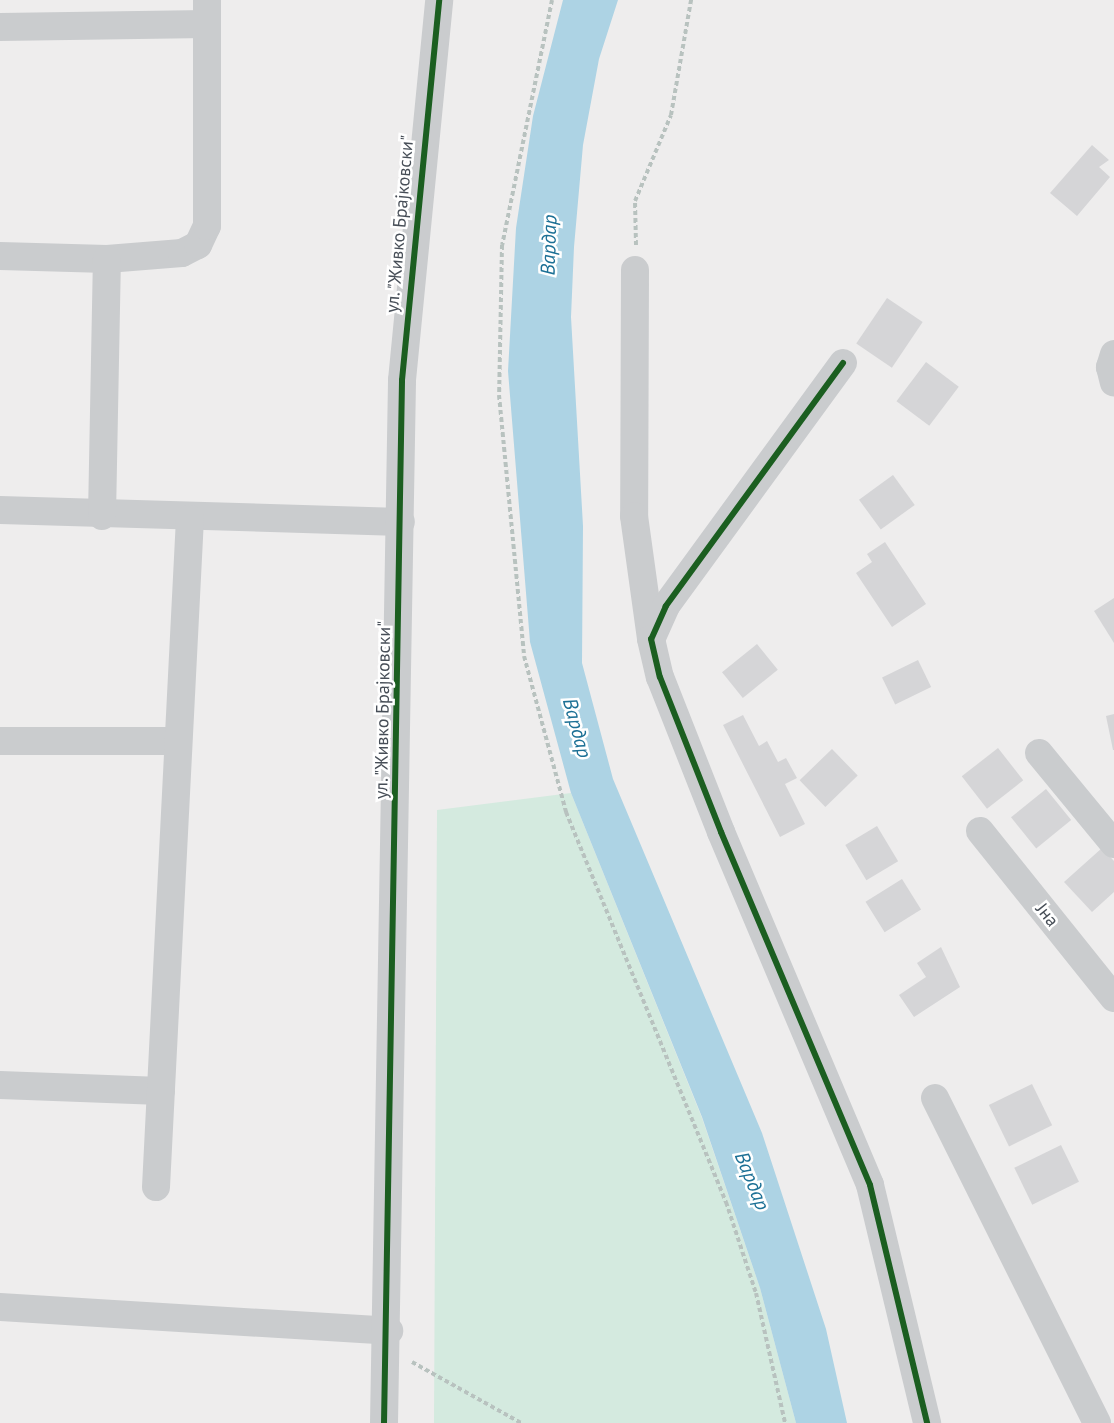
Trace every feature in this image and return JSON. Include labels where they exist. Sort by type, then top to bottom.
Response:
[{"type":"street","name":"ул. \"Живко Брајковски\"","points":[[384,1423],[388,1340],[402,380],[439,0]]},
{"type":"street","points":[[0,27],[207,12],[207,226],[198,245],[182,253],[107,259],[0,256]]},
{"type":"street","points":[[102,516],[107,259]]},
{"type":"street","points":[[635,270],[634,516],[651,639],[660,677],[721,832],[870,1185],[927,1423]]},
{"type":"street","points":[[1114,354],[1110,367],[1114,382]]},
{"type":"street","points":[[651,639],[666,606],[843,363]]},
{"type":"street","points":[[0,510],[190,519],[401,522]]},
{"type":"street","points":[[156,1187],[190,519]]},
{"type":"street","points":[[0,741],[178,741]]},
{"type":"street","points":[[1040,753],[1114,844]]},
{"type":"street","name":"Јна","points":[[980,831],[1114,998]]},
{"type":"street","points":[[0,1085],[161,1091]]},
{"type":"street","points":[[935,1098],[1096,1423]]},
{"type":"street","points":[[0,1307],[388,1340]]},
{"type":"path","points":[[552,0],[502,245],[499,395],[524,656],[566,812],[726,1202],[756,1293],[785,1423]]},
{"type":"path","points":[[635,270],[635,201],[671,115],[691,0]]},
{"type":"path","points":[[388,1340],[521,1423]]},
{"type":"green space","points":[[571,793],[702,1118],[760,1288],[796,1423],[434,1423],[437,810]]},
{"type":"water","name":"Вардар","points":[[563,0],[618,0],[599,59],[583,145],[574,247],[571,317],[583,526],[582,663],[613,779],[762,1133],[826,1329],[847,1423],[796,1423],[760,1288],[702,1117],[571,793],[530,642],[508,371],[516,228],[533,116]]},
{"type":"building","points":[[1092,145],[1109,160],[1099,167],[1110,177],[1077,216],[1050,193]]},
{"type":"building","points":[[887,298],[923,322],[892,368],[856,344]]},
{"type":"building","points":[[926,362],[959,387],[929,426],[897,401]]},
{"type":"building","points":[[893,475],[915,505],[881,530],[859,500]]},
{"type":"building","points":[[885,542],[926,604],[892,627],[856,573],[872,562],[867,554]]},
{"type":"building","points":[[1114,598],[1114,643],[1094,611]]},
{"type":"building","points":[[757,644],[778,670],[743,698],[722,672]]},
{"type":"building","points":[[918,660],[931,687],[895,704],[882,678]]},
{"type":"building","points":[[1114,714],[1114,750],[1113,750],[1106,716]]},
{"type":"building","points":[[743,715],[759,746],[767,741],[778,762],[786,758],[797,778],[785,784],[805,824],[780,837],[723,725]]},
{"type":"building","points":[[998,748],[1023,780],[987,809],[962,776]]},
{"type":"building","points":[[832,749],[858,776],[825,807],[800,780]]},
{"type":"building","points":[[1046,789],[1071,820],[1036,848],[1011,817]]},
{"type":"building","points":[[877,826],[898,861],[866,880],[845,845]]},
{"type":"building","points":[[1102,848],[1114,861],[1114,892],[1092,912],[1064,882]]},
{"type":"building","points":[[902,879],[921,910],[885,932],[866,902]]},
{"type":"building","points":[[941,947],[960,987],[914,1017],[899,995],[926,977],[917,963]]},
{"type":"building","points":[[1032,1084],[1052,1125],[1009,1146],[989,1105]]},
{"type":"building","points":[[1061,1145],[1079,1182],[1032,1205],[1014,1168]]},
{"type":"cycle path","points":[[384,1423],[402,380],[439,0]]},
{"type":"cycle path","points":[[843,363],[666,606],[651,639],[660,677],[721,832],[870,1185],[927,1423]]}]
